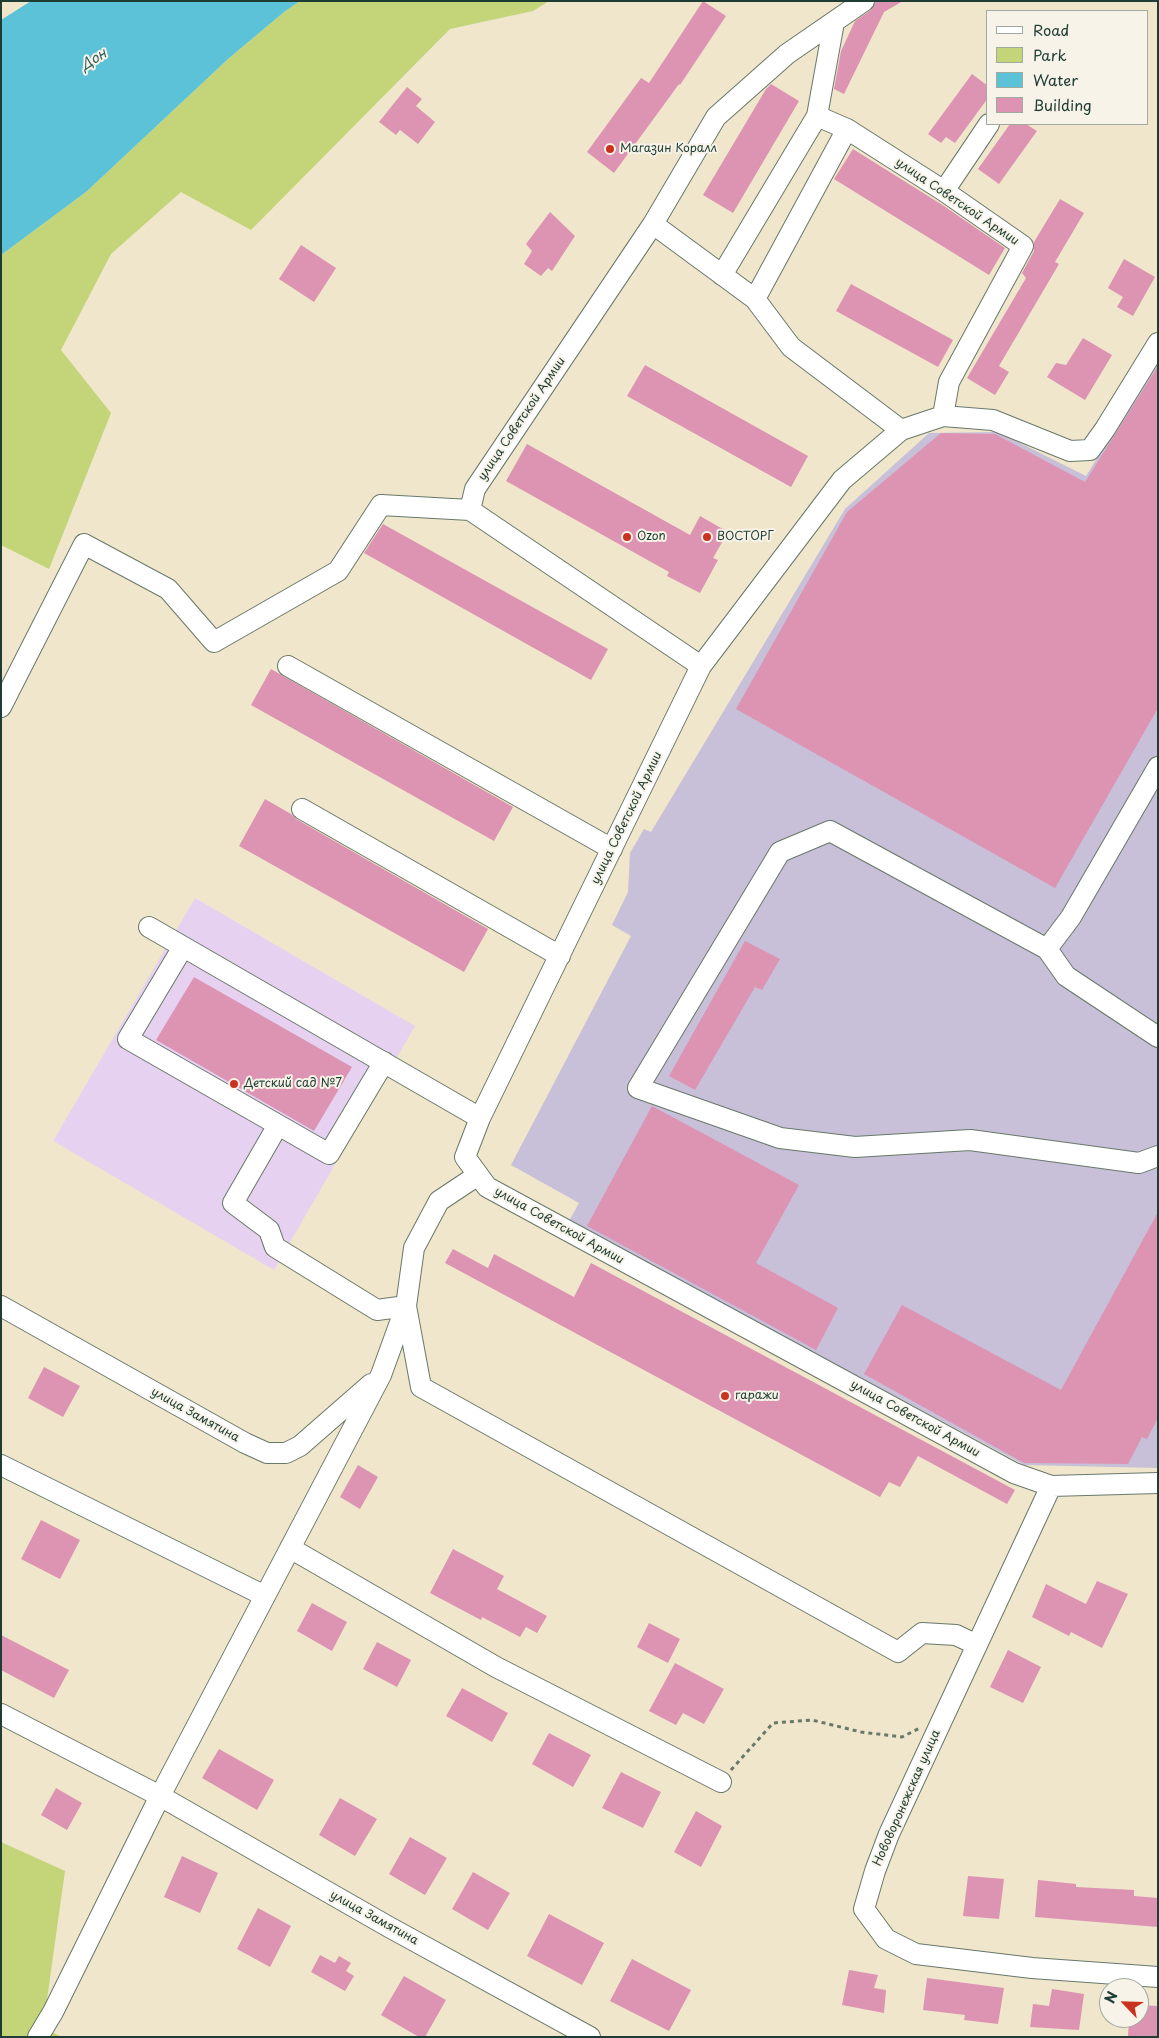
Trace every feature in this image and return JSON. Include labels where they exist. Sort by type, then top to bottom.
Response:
[{"type":"street","name":"улица Советской Армии","points":[[470,510],[475,489],[653,224],[716,117],[787,54],[864,1]]},
{"type":"street","points":[[722,275],[817,116],[834,22]]},
{"type":"street","name":"улица Советской Армии","points":[[817,116],[848,129],[944,191],[1022,246],[949,382],[943,416],[901,430],[842,480],[701,666],[480,1118],[465,1157],[487,1187],[1014,1473],[1051,1486],[1158,1483]]},
{"type":"street","points":[[944,191],[988,125]]},
{"type":"street","points":[[756,300],[848,129]]},
{"type":"street","points":[[653,224],[756,300],[790,347],[901,430]]},
{"type":"street","points":[[943,416],[993,420],[1070,452],[1090,450],[1158,344]]},
{"type":"street","points":[[1,707],[84,544],[168,589],[214,642],[338,571],[380,505],[470,510],[701,666]]},
{"type":"street","points":[[288,666],[612,849]]},
{"type":"street","points":[[1047,949],[1071,917],[1158,767]]},
{"type":"street","points":[[302,808],[560,956]]},
{"type":"street","points":[[1158,1037],[1066,976],[1047,949],[830,831],[780,852],[638,1088],[780,1138],[855,1148],[970,1140],[1139,1163],[1158,1156]]},
{"type":"street","points":[[149,927],[480,1118]]},
{"type":"street","points":[[184,947],[128,1039],[328,1154],[384,1062]]},
{"type":"street","points":[[278,1125],[233,1203],[270,1230],[275,1247],[377,1310],[406,1306],[421,1387],[898,1652],[922,1633],[956,1635],[977,1645]]},
{"type":"street","name":"улица Замятина","points":[[38,2037],[53,2012],[160,1796],[381,1375],[406,1306],[414,1248],[439,1201],[478,1175]]},
{"type":"street","name":"улица Замятина","points":[[1,1306],[245,1443],[267,1453],[286,1453],[300,1446],[381,1375]]},
{"type":"street","points":[[1,1466],[265,1596]]},
{"type":"street","name":"Нововоронежская улица","points":[[1051,1486],[889,1834],[864,1909],[886,1939],[916,1954],[1032,1968],[1158,1977]]},
{"type":"street","points":[[290,1548],[496,1667],[721,1782]]},
{"type":"street","name":"улица Замятина","points":[[1,1714],[160,1796],[389,1927],[590,2037]]},
{"type":"path","points":[[721,1782],[773,1724],[812,1720],[861,1732],[902,1737],[916,1729],[942,1720]]},
{"type":"shaded area","points":[[1158,362],[1158,1468],[1024,1465],[569,1221],[579,1203],[511,1165],[631,936],[612,925],[628,892],[630,853],[644,829],[651,832],[845,509],[929,433],[998,432],[1086,476]]},
{"type":"shaded area","name":"Детский сад №7","points":[[195,898],[415,1026],[274,1270],[53,1141]]},
{"type":"green space","points":[[300,1],[549,1],[533,11],[450,29],[251,230],[181,192],[111,254],[61,350],[111,413],[49,569],[1,545],[1,255],[86,192],[228,59]]},
{"type":"green space","points":[[1,1842],[65,1871],[43,2028],[62,2037],[1,2037]]},
{"type":"water","name":"Дон","points":[[31,1],[300,1],[228,59],[86,192],[1,255],[1,20]]},
{"type":"building","points":[[703,1],[726,16],[680,85],[614,173],[587,152],[641,78],[649,83]]},
{"type":"building","points":[[876,1],[903,1],[884,12],[844,94],[834,89],[841,51],[855,21],[871,10]]},
{"type":"building","points":[[972,74],[986,84],[986,101],[955,143],[946,137],[941,143],[928,134]]},
{"type":"building","points":[[771,84],[799,101],[733,213],[703,195],[766,89]]},
{"type":"building","points":[[407,87],[422,99],[416,106],[435,122],[418,144],[400,130],[396,135],[379,122]]},
{"type":"building","points":[[1009,125],[1028,125],[1037,131],[999,184],[978,169]]},
{"type":"building","points":[[853,149],[944,206],[1005,248],[989,275],[834,179]]},
{"type":"building","points":[[1060,199],[1084,213],[1055,262],[1059,264],[999,366],[1009,372],[995,395],[967,378],[1026,278],[1022,273],[1034,251],[1034,242]]},
{"type":"building","points":[[550,212],[575,236],[552,271],[548,268],[541,276],[524,264],[532,251],[526,244]]},
{"type":"building","points":[[301,245],[336,268],[314,302],[279,279]]},
{"type":"building","points":[[1124,259],[1155,277],[1133,316],[1117,307],[1123,297],[1108,288]]},
{"type":"building","points":[[851,284],[953,340],[938,367],[836,311]]},
{"type":"building","points":[[1083,338],[1112,355],[1085,400],[1047,377],[1056,363],[1066,365]]},
{"type":"building","points":[[645,365],[808,456],[791,487],[627,396]]},
{"type":"building","points":[[1158,366],[1158,708],[1055,888],[736,709],[847,512],[941,433],[995,434],[1085,482]]},
{"type":"building","points":[[527,444],[690,535],[700,516],[728,532],[713,558],[718,560],[700,593],[667,576],[669,572],[506,481]]},
{"type":"building","points":[[383,524],[608,649],[591,680],[364,553]]},
{"type":"building","points":[[271,669],[513,807],[494,841],[251,705]]},
{"type":"building","points":[[265,799],[296,819],[488,929],[464,972],[239,846]]},
{"type":"building","points":[[745,941],[780,959],[762,990],[755,987],[695,1090],[669,1076]]},
{"type":"building","points":[[194,977],[352,1067],[314,1131],[156,1040]]},
{"type":"building","points":[[652,1106],[799,1185],[756,1263],[838,1308],[816,1350],[587,1226]]},
{"type":"building","points":[[1158,1212],[1158,1418],[1147,1439],[1142,1437],[1128,1464],[1024,1463],[864,1374],[902,1305],[1061,1390]]},
{"type":"building","points":[[453,1249],[488,1268],[494,1254],[574,1297],[591,1263],[1015,1490],[1007,1504],[918,1456],[900,1487],[889,1482],[880,1497],[445,1263]]},
{"type":"building","points":[[44,1367],[80,1386],[63,1417],[28,1398]]},
{"type":"building","points":[[358,1465],[378,1477],[360,1509],[340,1497]]},
{"type":"building","points":[[41,1520],[80,1540],[60,1579],[21,1559]]},
{"type":"building","points":[[453,1549],[504,1576],[497,1589],[547,1616],[537,1633],[526,1627],[520,1637],[482,1617],[481,1620],[430,1593]]},
{"type":"building","points":[[1097,1581],[1128,1594],[1102,1648],[1071,1632],[1069,1636],[1032,1617],[1046,1584],[1086,1604]]},
{"type":"building","points":[[312,1603],[347,1622],[332,1651],[297,1631]]},
{"type":"building","points":[[649,1623],[680,1639],[668,1663],[637,1647]]},
{"type":"building","points":[[1,1635],[69,1670],[54,1698],[1,1670]]},
{"type":"building","points":[[377,1642],[411,1660],[397,1687],[363,1669]]},
{"type":"building","points":[[1008,1650],[1041,1667],[1023,1703],[990,1687]]},
{"type":"building","points":[[675,1663],[724,1689],[704,1724],[683,1713],[676,1725],[649,1711]]},
{"type":"building","points":[[462,1688],[508,1713],[492,1742],[446,1716]]},
{"type":"building","points":[[549,1733],[591,1755],[573,1787],[532,1764]]},
{"type":"building","points":[[219,1749],[274,1780],[257,1810],[202,1778]]},
{"type":"building","points":[[621,1772],[661,1792],[643,1828],[602,1808]]},
{"type":"building","points":[[56,1788],[82,1803],[67,1830],[41,1815]]},
{"type":"building","points":[[340,1798],[377,1819],[355,1856],[319,1835]]},
{"type":"building","points":[[696,1811],[722,1826],[701,1867],[674,1852]]},
{"type":"building","points":[[410,1837],[447,1858],[425,1895],[389,1874]]},
{"type":"building","points":[[182,1856],[218,1873],[200,1913],[164,1897]]},
{"type":"building","points":[[473,1872],[510,1893],[488,1930],[452,1909]]},
{"type":"building","points":[[968,1876],[1004,1879],[999,1919],[963,1916]]},
{"type":"building","points":[[1038,1880],[1076,1884],[1076,1887],[1134,1890],[1134,1896],[1158,1898],[1158,1927],[1035,1917]]},
{"type":"building","points":[[258,1908],[291,1926],[270,1967],[237,1949]]},
{"type":"building","points":[[549,1914],[604,1943],[582,1985],[527,1956]]},
{"type":"building","points":[[320,1955],[335,1963],[339,1956],[351,1963],[346,1971],[354,1976],[345,1991],[311,1972]]},
{"type":"building","points":[[632,1959],[691,1990],[669,2031],[610,2001]]},
{"type":"building","points":[[849,1970],[878,1975],[874,1988],[886,1990],[884,2013],[842,2005]]},
{"type":"building","points":[[404,1976],[446,2000],[425,2037],[419,2037],[381,2015]]},
{"type":"building","points":[[927,1978],[1004,1988],[998,2024],[964,2020],[965,2015],[923,2010]]},
{"type":"building","points":[[1052,1989],[1084,1994],[1079,2030],[1030,2027],[1033,2004],[1049,2006]]},
{"type":"building","points":[[1149,2006],[1158,2006],[1158,2037],[1128,2037],[1128,2028],[1149,2028]]},
{"type":"place","name":"Магазин Коралл","points":[[610,149]]},
{"type":"place","name":"Ozon","points":[[627,537]]},
{"type":"place","name":"ВОСТОРГ","points":[[707,537]]},
{"type":"place","name":"Детский сад №7","points":[[234,1084]]},
{"type":"place","name":"гаражи","points":[[725,1396]]}]
